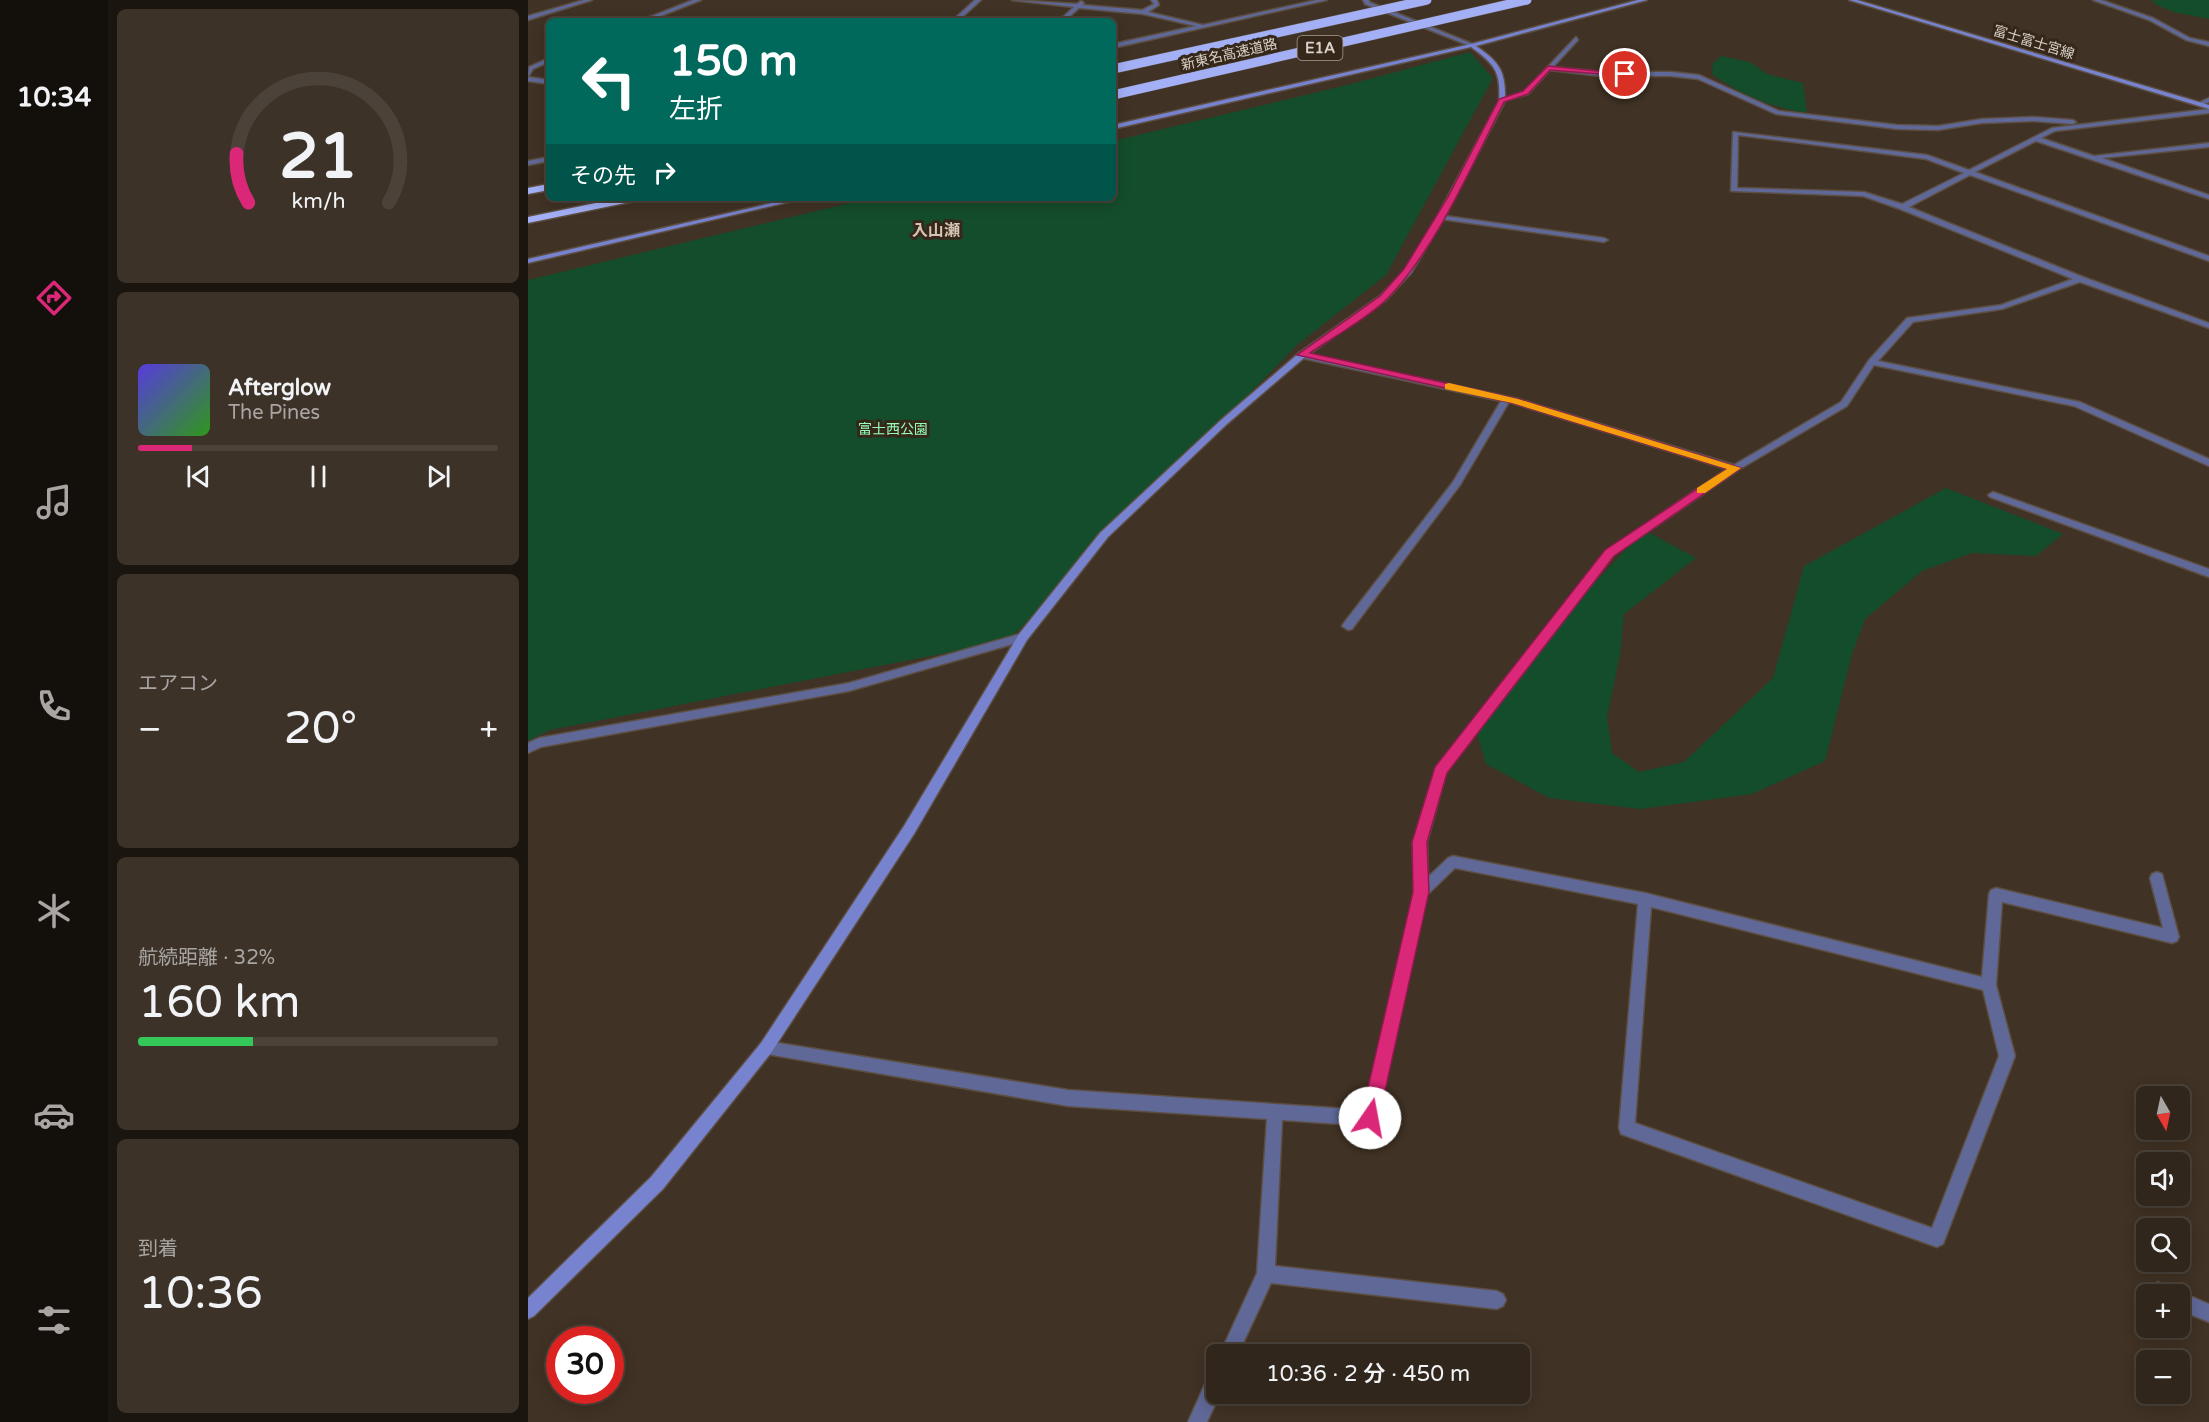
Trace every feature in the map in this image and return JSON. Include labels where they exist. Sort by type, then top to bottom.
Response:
[{"type":"highway","name":"新東名高速道路","points":[[1116,68],[1427,0]]},
{"type":"highway","name":"新東名高速道路","points":[[1116,95],[1527,0]]},
{"type":"highway","points":[[528,191],[546,188]]},
{"type":"highway","points":[[528,220],[620,201]]},
{"type":"street","points":[[528,18],[589,0]]},
{"type":"street","points":[[651,18],[698,0]]},
{"type":"street","points":[[958,18],[978,0]]},
{"type":"street","points":[[1015,0],[1143,12],[1206,27]]},
{"type":"street","points":[[1065,18],[1086,0]]},
{"type":"street","points":[[1143,12],[1157,4],[1154,0]]},
{"type":"street","points":[[1116,45],[1324,0]]},
{"type":"street","points":[[528,1310],[657,1183],[766,1048],[909,830],[1023,637],[1104,535],[1224,422],[1302,355],[1383,298],[1408,271],[1441,217],[1502,101],[1504,82],[1501,69],[1472,45],[1367,3],[1366,0]]},
{"type":"street","points":[[1116,126],[1472,45],[1642,0]]},
{"type":"street","name":"富士富士宮線","points":[[1852,0],[2199,104],[2209,109]]},
{"type":"street","points":[[2096,0],[2151,19],[2188,39],[2209,44]]},
{"type":"street","points":[[1502,101],[1526,93],[1576,39]]},
{"type":"street","points":[[546,61],[531,68],[528,77],[546,81]]},
{"type":"street","points":[[1548,68],[1602,74],[1671,74],[1699,77],[1778,113],[1897,128],[1938,128],[1982,122],[2034,119],[2095,123]]},
{"type":"street","points":[[2199,104],[2209,99]]},
{"type":"street","points":[[1902,207],[2054,129],[2209,109]]},
{"type":"street","points":[[2209,259],[1971,171],[1927,157],[1735,133],[1733,190],[1864,194],[1902,207],[2080,279],[2209,326]]},
{"type":"street","points":[[2038,139],[2209,197]]},
{"type":"street","points":[[2095,158],[2209,145]]},
{"type":"street","points":[[528,163],[546,160]]},
{"type":"street","points":[[528,261],[790,201]]},
{"type":"street","points":[[1441,217],[1604,240]]},
{"type":"street","points":[[766,1048],[1068,1098],[1370,1118],[1421,892],[1420,842],[1440,771],[1610,553],[1735,468],[1844,404],[1872,362],[1910,320],[2002,307],[2080,279]]},
{"type":"street","points":[[1302,355],[1506,399],[1735,468]]},
{"type":"street","points":[[1872,362],[2077,404],[2209,463]]},
{"type":"street","points":[[1348,626],[1456,483],[1506,399]]},
{"type":"street","points":[[1993,495],[2209,573]]},
{"type":"street","points":[[528,748],[539,743],[849,687],[1023,637]]},
{"type":"street","points":[[1421,892],[1453,862],[1645,899],[1989,985]]},
{"type":"street","points":[[1645,899],[1626,1128],[1938,1238],[2007,1056],[1989,985],[1996,894],[2172,937],[2157,878]]},
{"type":"street","points":[[1234,1344],[1266,1274],[1275,1111]]},
{"type":"street","points":[[1266,1274],[1497,1300]]},
{"type":"street","points":[[2190,1305],[2209,1313]]},
{"type":"street","points":[[1197,1422],[1206,1403]]},
{"type":"green space","points":[[2153,0],[2209,0],[2209,19],[2173,12],[2153,3]]},
{"type":"green space","name":"富士西公園","points":[[1470,52],[1493,78],[1386,275],[1297,345],[1008,641],[550,730],[528,741],[528,280],[858,201],[1116,201],[1116,140],[1351,84]]},
{"type":"green space","points":[[1721,56],[1750,62],[1767,74],[1803,83],[1807,113],[1757,100],[1723,82],[1712,74],[1713,63]]},
{"type":"green space","points":[[1946,488],[2063,534],[2036,556],[1972,553],[1922,571],[1865,619],[1852,654],[1825,761],[1752,794],[1640,809],[1549,798],[1486,764],[1477,734],[1543,639],[1644,530],[1696,558],[1624,614],[1620,655],[1607,717],[1612,753],[1639,772],[1684,762],[1773,678],[1804,566]]},
{"type":"slow traffic","points":[[1449,386],[1515,401],[1735,468],[1701,491]]},
{"type":"district","name":"入山瀬","points":[[936,230]]},
{"type":"route","points":[[1370,1118],[1421,892],[1420,842],[1440,771],[1610,553],[1735,468],[1515,401],[1302,355],[1383,298],[1408,271],[1441,217],[1502,101],[1526,93],[1548,68],[1625,74]]}]
